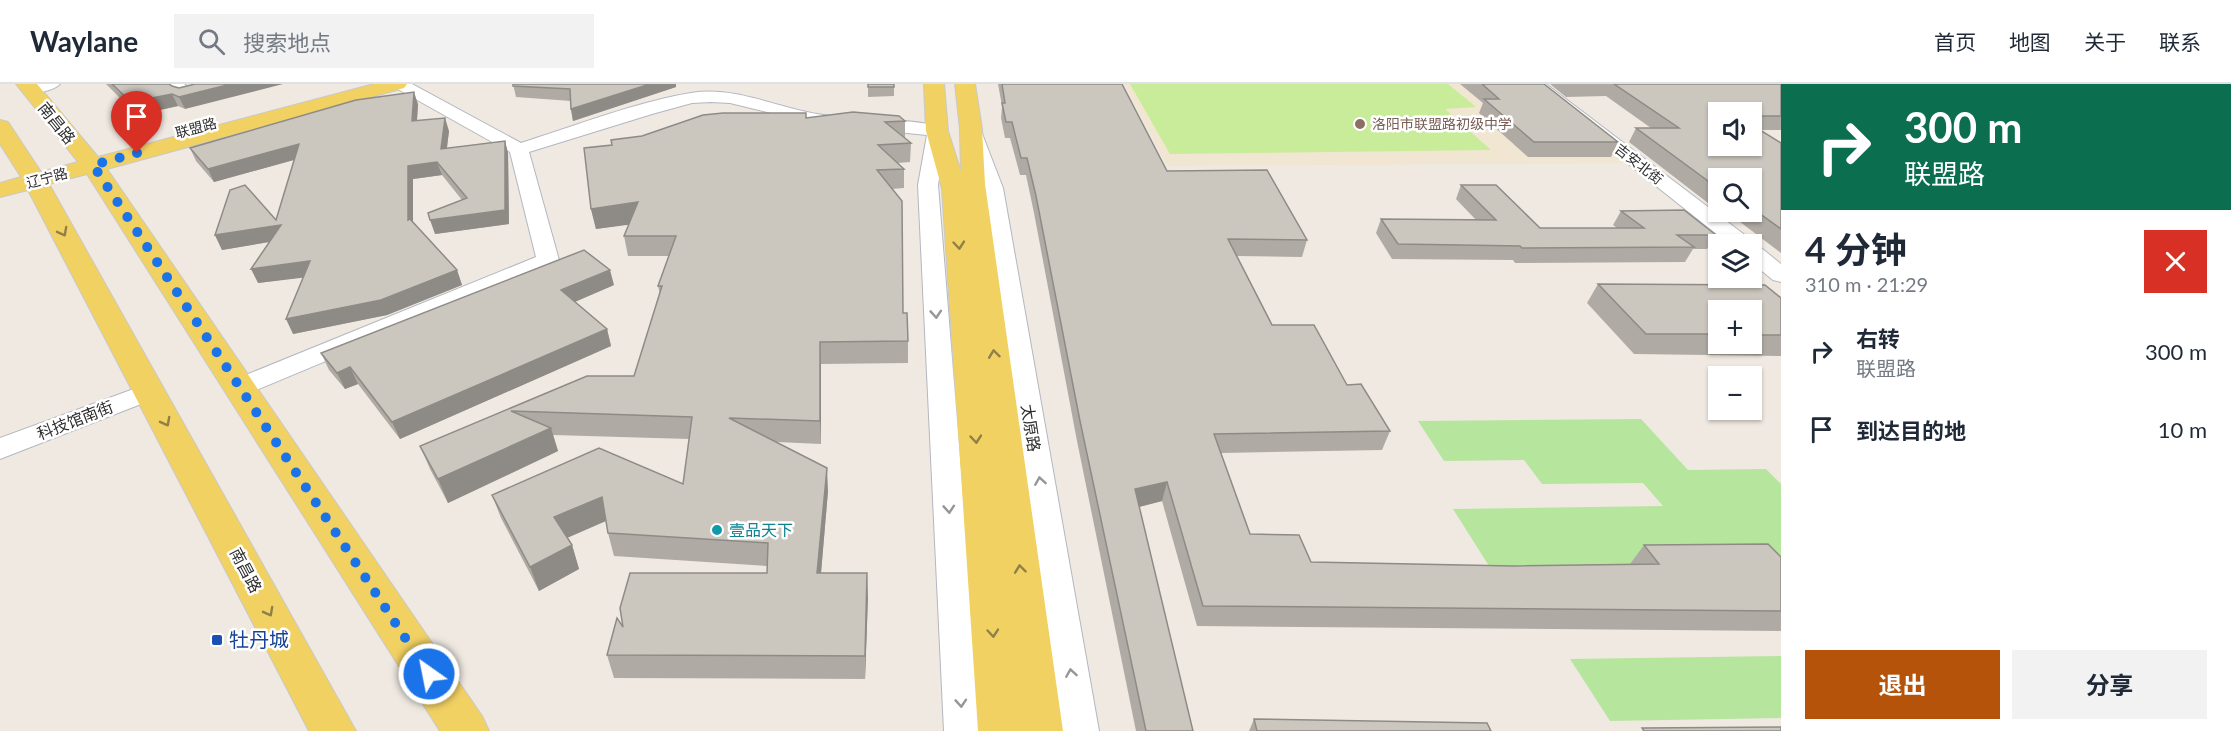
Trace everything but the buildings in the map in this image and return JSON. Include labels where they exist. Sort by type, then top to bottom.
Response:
[{"type":"main road","name":"联盟路","points":[[90,161],[364,84]]},
{"type":"main road","name":"联盟路","points":[[90,161],[399,84]]},
{"type":"main road","points":[[934,84],[937,131],[954,189],[1002,731]]},
{"type":"main road","name":"太原路","points":[[965,84],[971,129],[973,184],[1040,731]]},
{"type":"main road","name":"南昌路","points":[[27,87],[90,161],[466,731]]},
{"type":"main road","name":"南昌路","points":[[0,127],[32,176],[333,731]]},
{"type":"main road","name":"辽宁路","points":[[0,180],[32,176],[90,161]]},
{"type":"main road","name":"辽宁路","points":[[0,190],[32,176]]},
{"type":"street","points":[[27,87],[52,84]]},
{"type":"street","points":[[174,84],[184,93],[220,84]]},
{"type":"street","points":[[399,84],[519,149],[646,110],[692,98],[711,97],[730,98],[816,119],[937,131],[928,185],[963,731]]},
{"type":"street","name":"吉安北街","points":[[1536,84],[1729,234]]},
{"type":"street","name":"太原路","points":[[971,129],[993,188],[1080,731]]},
{"type":"street","points":[[240,387],[548,260],[519,149]]},
{"type":"street","points":[[1762,260],[1781,275]]},
{"type":"street","name":"科技馆南街","points":[[0,449],[150,392]]},
{"type":"shaded area","name":"洛阳市联盟路初级中学","points":[[1124,84],[1524,84],[1627,163],[1167,166]]},
{"type":"green space","name":"洛阳市联盟路初级中学","points":[[1130,84],[1448,84],[1476,107],[1445,109],[1491,150],[1170,154]]},
{"type":"green space","points":[[1641,419],[1688,470],[1766,469],[1781,484],[1781,596],[1501,585],[1453,509],[1663,506],[1643,483],[1542,484],[1524,460],[1444,461],[1418,421]]},
{"type":"green space","points":[[1781,656],[1781,718],[1610,721],[1570,659]]},
{"type":"place","name":"洛阳市联盟路初级中学","points":[[1360,124]]},
{"type":"place","name":"壹品天下","points":[[717,530]]},
{"type":"place","name":"牡丹城","points":[[217,640]]},
{"type":"route","points":[[137,153],[93,165],[429,674]]}]
